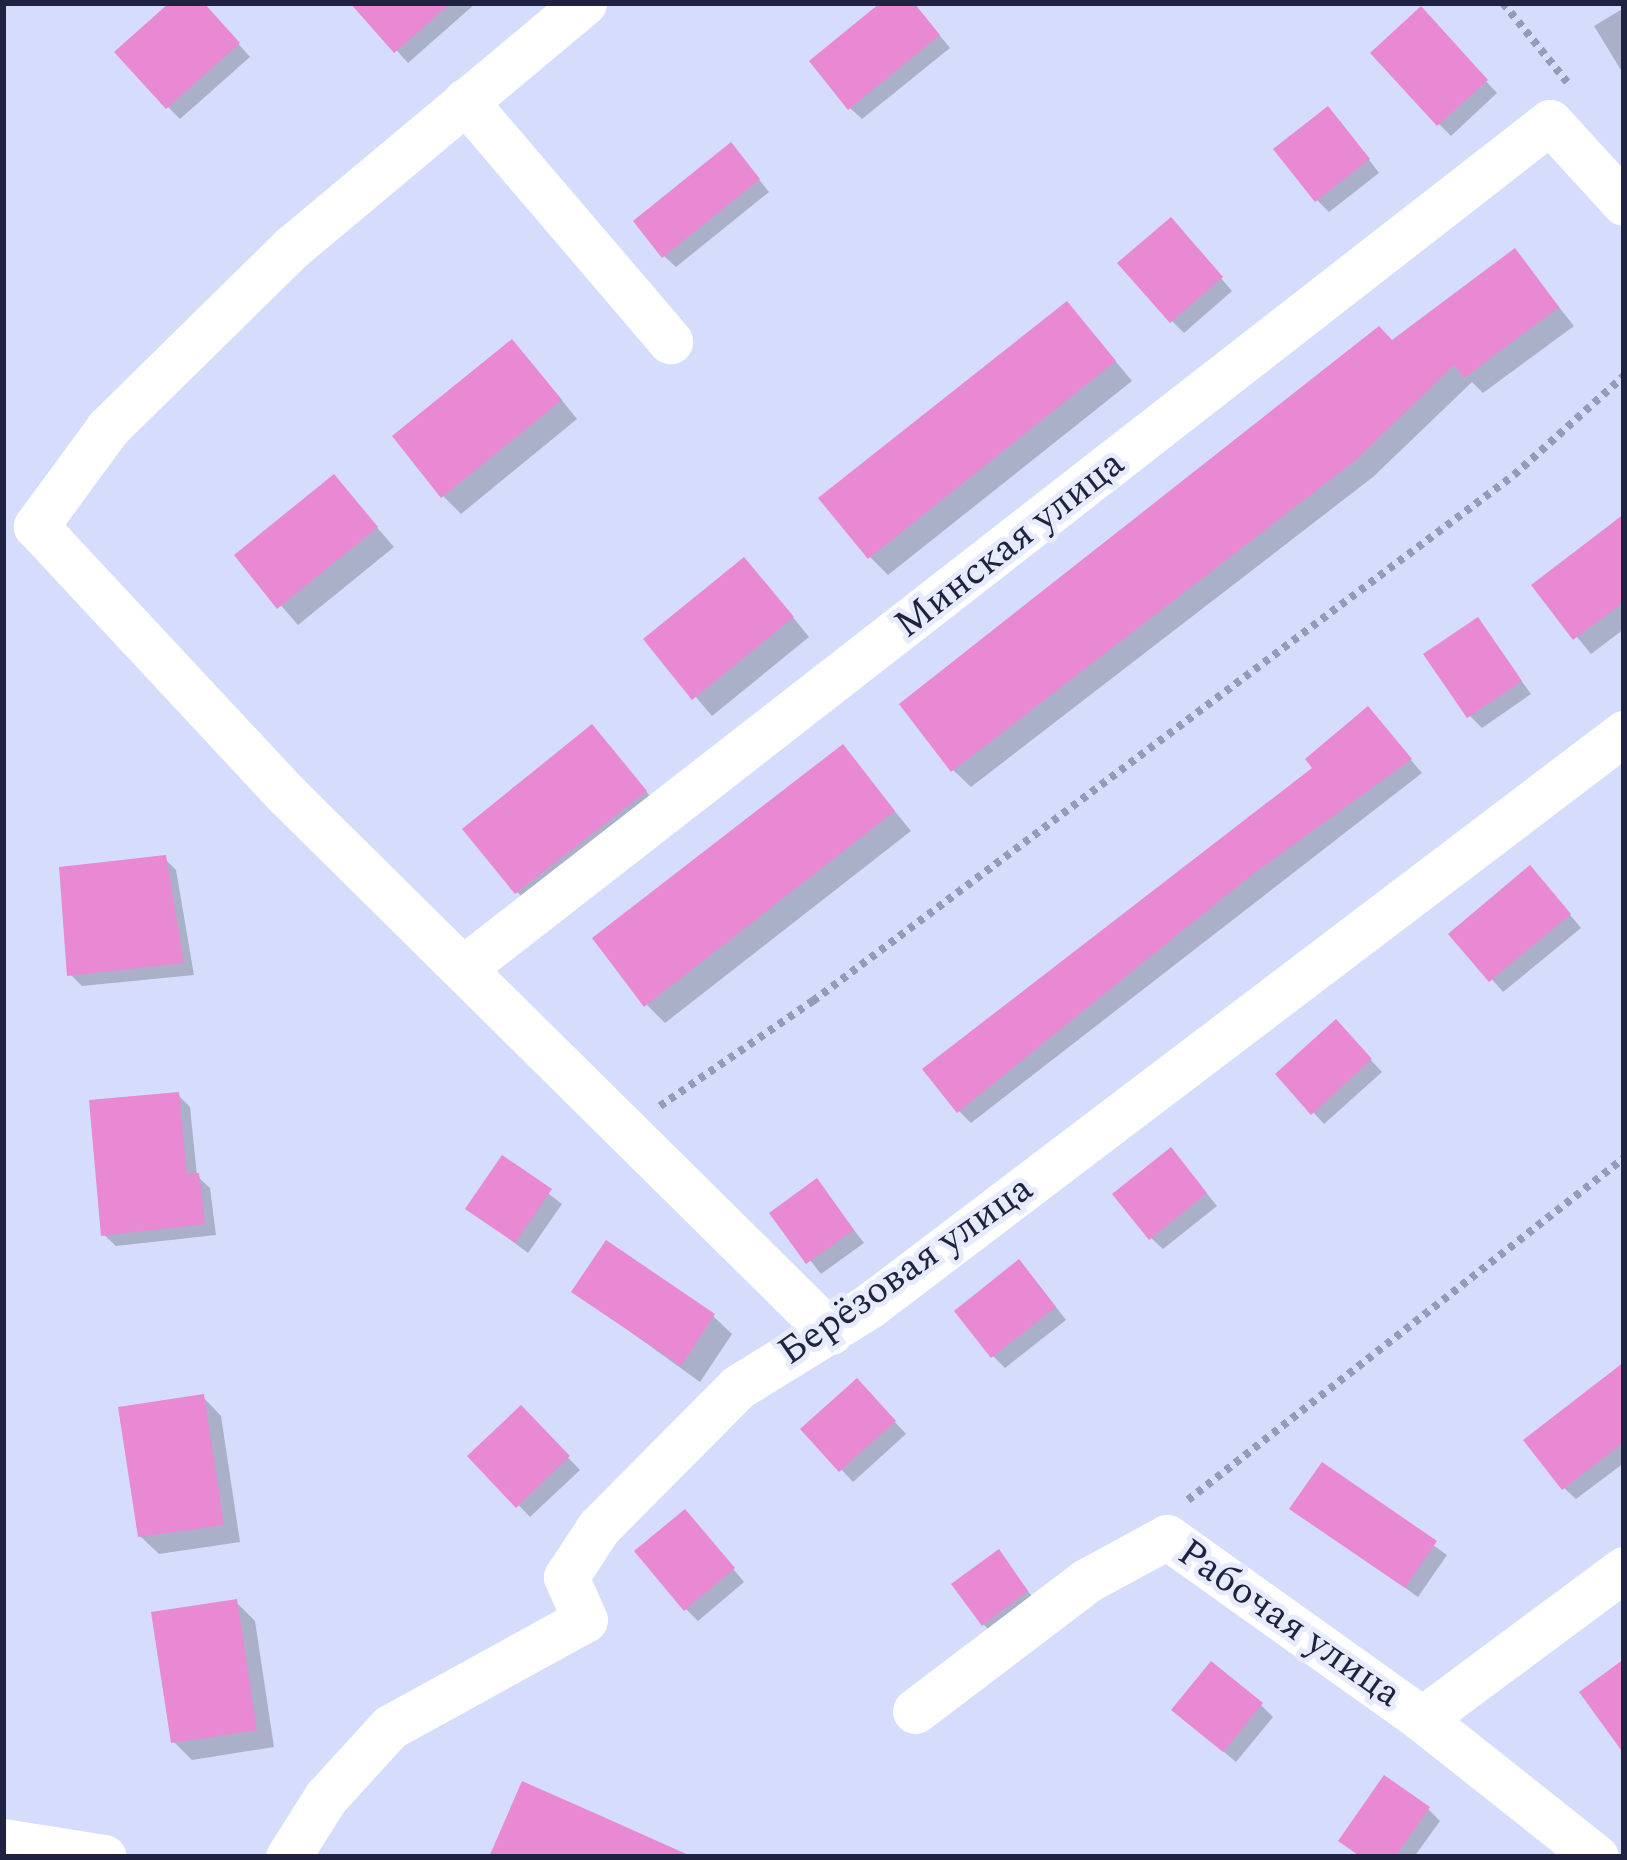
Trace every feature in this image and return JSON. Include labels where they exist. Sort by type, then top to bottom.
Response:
[{"type":"street","points":[[584,3],[292,246],[108,428],[36,526],[287,795],[466,964],[830,1332]]},
{"type":"street","points":[[465,101],[670,341]]},
{"type":"street","points":[[1550,122],[1624,203]]},
{"type":"street","name":"Минская улица","points":[[466,964],[1550,122]]},
{"type":"street","name":"Берёзовая улица","points":[[288,1857],[326,1797],[390,1727],[585,1620],[566,1577],[599,1527],[738,1387],[830,1332],[1624,733]]},
{"type":"street","name":"Рабочая улица","points":[[915,1711],[1086,1581],[1167,1537],[1422,1719],[1596,1857]]},
{"type":"street","points":[[1422,1719],[1624,1569]]},
{"type":"street","points":[[3,1841],[104,1857]]},
{"type":"path","points":[[1503,3],[1568,80],[1550,122]]},
{"type":"path","points":[[628,1128],[813,1001],[1514,475],[1624,376]]},
{"type":"path","points":[[1167,1537],[1182,1504],[1624,1158]]},
{"type":"building","points":[[169,3],[204,3],[240,43],[166,109],[114,52]]},
{"type":"building","points":[[350,3],[451,3],[394,53]]},
{"type":"building","points":[[880,3],[914,3],[940,35],[848,110],[809,61]]},
{"type":"building","points":[[1421,6],[1488,80],[1437,126],[1370,53]]},
{"type":"building","points":[[1328,106],[1370,159],[1315,202],[1273,149]]},
{"type":"building","points":[[731,142],[760,179],[662,258],[633,221]]},
{"type":"building","points":[[1171,217],[1223,277],[1170,323],[1117,263]]},
{"type":"building","points":[[1515,248],[1559,307],[1464,378],[1454,365],[1356,460],[951,772],[899,704],[1379,326],[1392,340]]},
{"type":"building","points":[[1067,301],[1116,361],[868,559],[818,498]]},
{"type":"building","points":[[512,339],[562,400],[441,498],[392,436]]},
{"type":"building","points":[[334,474],[378,527],[277,609],[234,555]]},
{"type":"building","points":[[1624,514],[1624,602],[1573,640],[1531,585]]},
{"type":"building","points":[[744,557],[794,617],[692,700],[643,639]]},
{"type":"building","points":[[1478,617],[1522,681],[1467,718],[1423,654]]},
{"type":"building","points":[[1368,706],[1412,759],[1249,877],[957,1113],[922,1069],[1312,768],[1305,759]]},
{"type":"building","points":[[592,724],[647,791],[515,894],[462,829]]},
{"type":"building","points":[[843,744],[895,811],[644,1007],[592,938]]},
{"type":"building","points":[[166,855],[184,963],[67,976],[59,867]]},
{"type":"building","points":[[1530,865],[1571,914],[1489,982],[1448,934]]},
{"type":"building","points":[[1336,1019],[1372,1059],[1311,1115],[1275,1074]]},
{"type":"building","points":[[179,1092],[187,1174],[199,1173],[205,1224],[101,1236],[89,1100]]},
{"type":"building","points":[[1171,1147],[1207,1193],[1149,1240],[1112,1194]]},
{"type":"building","points":[[502,1155],[552,1189],[515,1243],[465,1209]]},
{"type":"building","points":[[817,1178],[854,1230],[806,1264],[769,1213]]},
{"type":"building","points":[[606,1240],[715,1314],[681,1366],[571,1292]]},
{"type":"building","points":[[1019,1259],[1056,1307],[991,1358],[954,1311]]},
{"type":"building","points":[[1624,1362],[1624,1442],[1562,1490],[1523,1440]]},
{"type":"building","points":[[857,1378],[896,1421],[839,1472],[800,1429]]},
{"type":"building","points":[[204,1394],[224,1525],[138,1537],[118,1407]]},
{"type":"building","points":[[521,1405],[570,1456],[516,1508],[467,1456]]},
{"type":"building","points":[[1322,1462],[1437,1541],[1405,1588],[1289,1509]]},
{"type":"building","points":[[685,1509],[735,1568],[684,1611],[634,1551]]},
{"type":"building","points":[[999,1549],[1028,1591],[982,1626],[951,1584]]},
{"type":"building","points":[[237,1599],[257,1730],[171,1743],[151,1612]]},
{"type":"building","points":[[1624,1659],[1624,1754],[1579,1692]]},
{"type":"building","points":[[1211,1661],[1263,1703],[1223,1752],[1171,1710]]},
{"type":"building","points":[[1384,1775],[1430,1807],[1395,1857],[1361,1857],[1338,1841]]},
{"type":"building","points":[[522,1781],[599,1815],[693,1857],[489,1857]]}]
